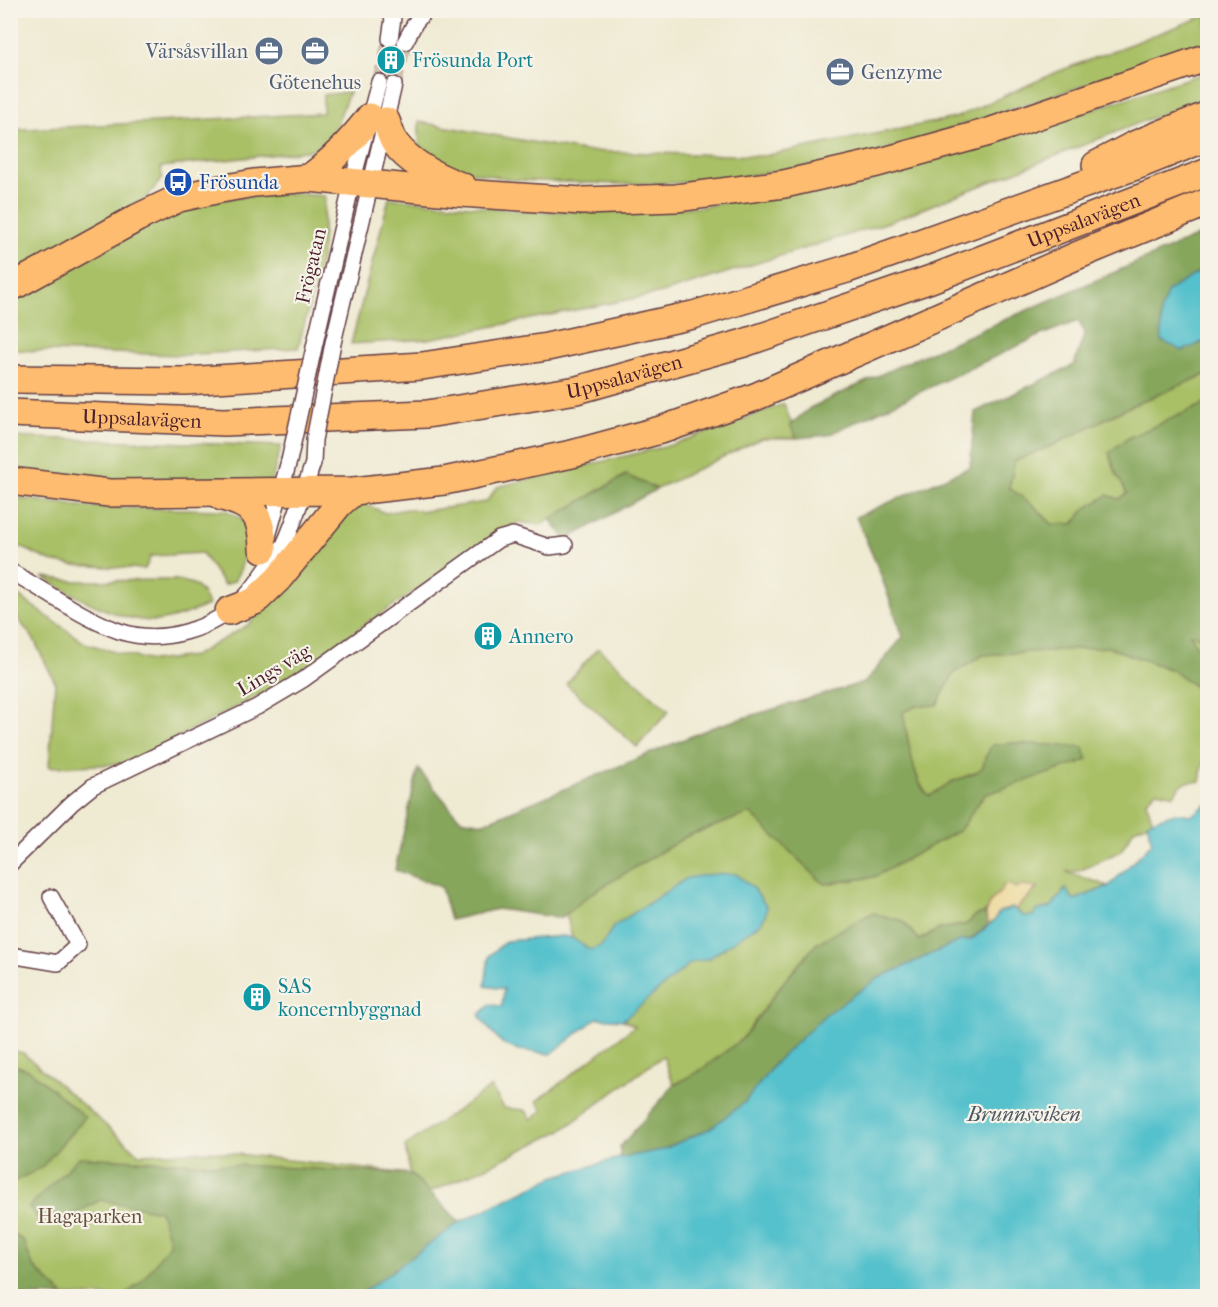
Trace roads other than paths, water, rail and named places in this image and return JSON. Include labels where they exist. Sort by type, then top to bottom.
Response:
[{"type":"highway","points":[[10,288],[107,234],[179,198],[254,183],[309,178],[490,196],[583,201],[676,198],[784,184],[878,164],[989,132],[1208,57]]},
{"type":"highway","points":[[976,224],[1134,146],[1208,115]]},
{"type":"highway","points":[[309,178],[327,166],[349,143],[378,119],[394,141],[422,168],[447,181],[490,196]]},
{"type":"highway","name":"Uppsalavägen","points":[[10,379],[185,381],[422,366],[547,347],[704,311],[847,269],[1141,164],[1208,137]]},
{"type":"highway","name":"Uppsalavägen","points":[[10,414],[224,422],[427,414],[577,390],[744,343],[931,279],[1208,172]]},
{"type":"highway","points":[[1167,188],[1208,189]]},
{"type":"highway","points":[[10,482],[109,493],[354,491],[444,481],[572,454],[664,429],[755,397],[1076,256],[1208,202]]},
{"type":"highway","points":[[229,611],[255,601],[278,579],[332,512],[354,491]]},
{"type":"highway","points":[[206,493],[241,502],[253,510],[260,522],[263,549]]},
{"type":"street","points":[[389,10],[393,18],[397,40],[426,10]]},
{"type":"street","name":"Frögatan","points":[[292,492],[289,462],[315,343],[361,184],[387,83]]},
{"type":"street","name":"Frögatan","points":[[292,492],[313,463],[314,440],[361,184]]},
{"type":"street","points":[[205,626],[235,599],[258,565],[271,529],[292,492]]},
{"type":"street","points":[[10,571],[75,610],[120,631],[152,637],[180,634],[205,626],[247,596],[282,548],[292,492]]},
{"type":"street","name":"Lings väg","points":[[10,864],[72,803],[93,786],[257,706],[304,679],[500,539],[513,535],[549,547],[565,545]]},
{"type":"street","points":[[10,955],[58,963],[78,945],[51,897]]},
{"type":"water","points":[[1207,267],[1207,340],[1183,351],[1162,341],[1161,310],[1168,291]]},
{"type":"water","name":"Brunnsviken","points":[[1207,804],[1207,1296],[358,1296],[460,1222],[553,1177],[619,1158],[662,1150],[709,1129],[745,1102],[776,1062],[826,1014],[879,978],[960,941],[971,940],[995,920],[999,912],[1013,908],[1023,916],[1033,916],[1036,911],[1051,907],[1066,889],[1074,900],[1109,886],[1152,843],[1147,822],[1175,813],[1192,815]]},
{"type":"water","points":[[736,874],[753,888],[767,907],[761,923],[707,959],[692,962],[623,1020],[597,1018],[551,1054],[525,1051],[508,1046],[495,1036],[479,1015],[490,1005],[502,1006],[504,989],[485,986],[489,956],[506,941],[563,936],[572,938],[590,950],[601,946],[614,926],[687,878]]},
{"type":"tunnel","points":[[379,82],[390,39]]},
{"type":"tunnel","points":[[394,85],[405,42]]},
{"type":"place","name":"Värsåsvillan","points":[[269,51]]},
{"type":"place","name":"Götenehus","points":[[315,51]]},
{"type":"place","name":"Frösunda Port","points":[[391,60]]},
{"type":"place","name":"Genzyme","points":[[840,72]]},
{"type":"place","name":"Frösunda","points":[[178,182]]},
{"type":"place","name":"Annero","points":[[488,636]]},
{"type":"place","name":"SAS koncernbyggnad","points":[[257,997]]},
{"type":"park label","name":"Hagaparken","points":[[90,1216]]}]
